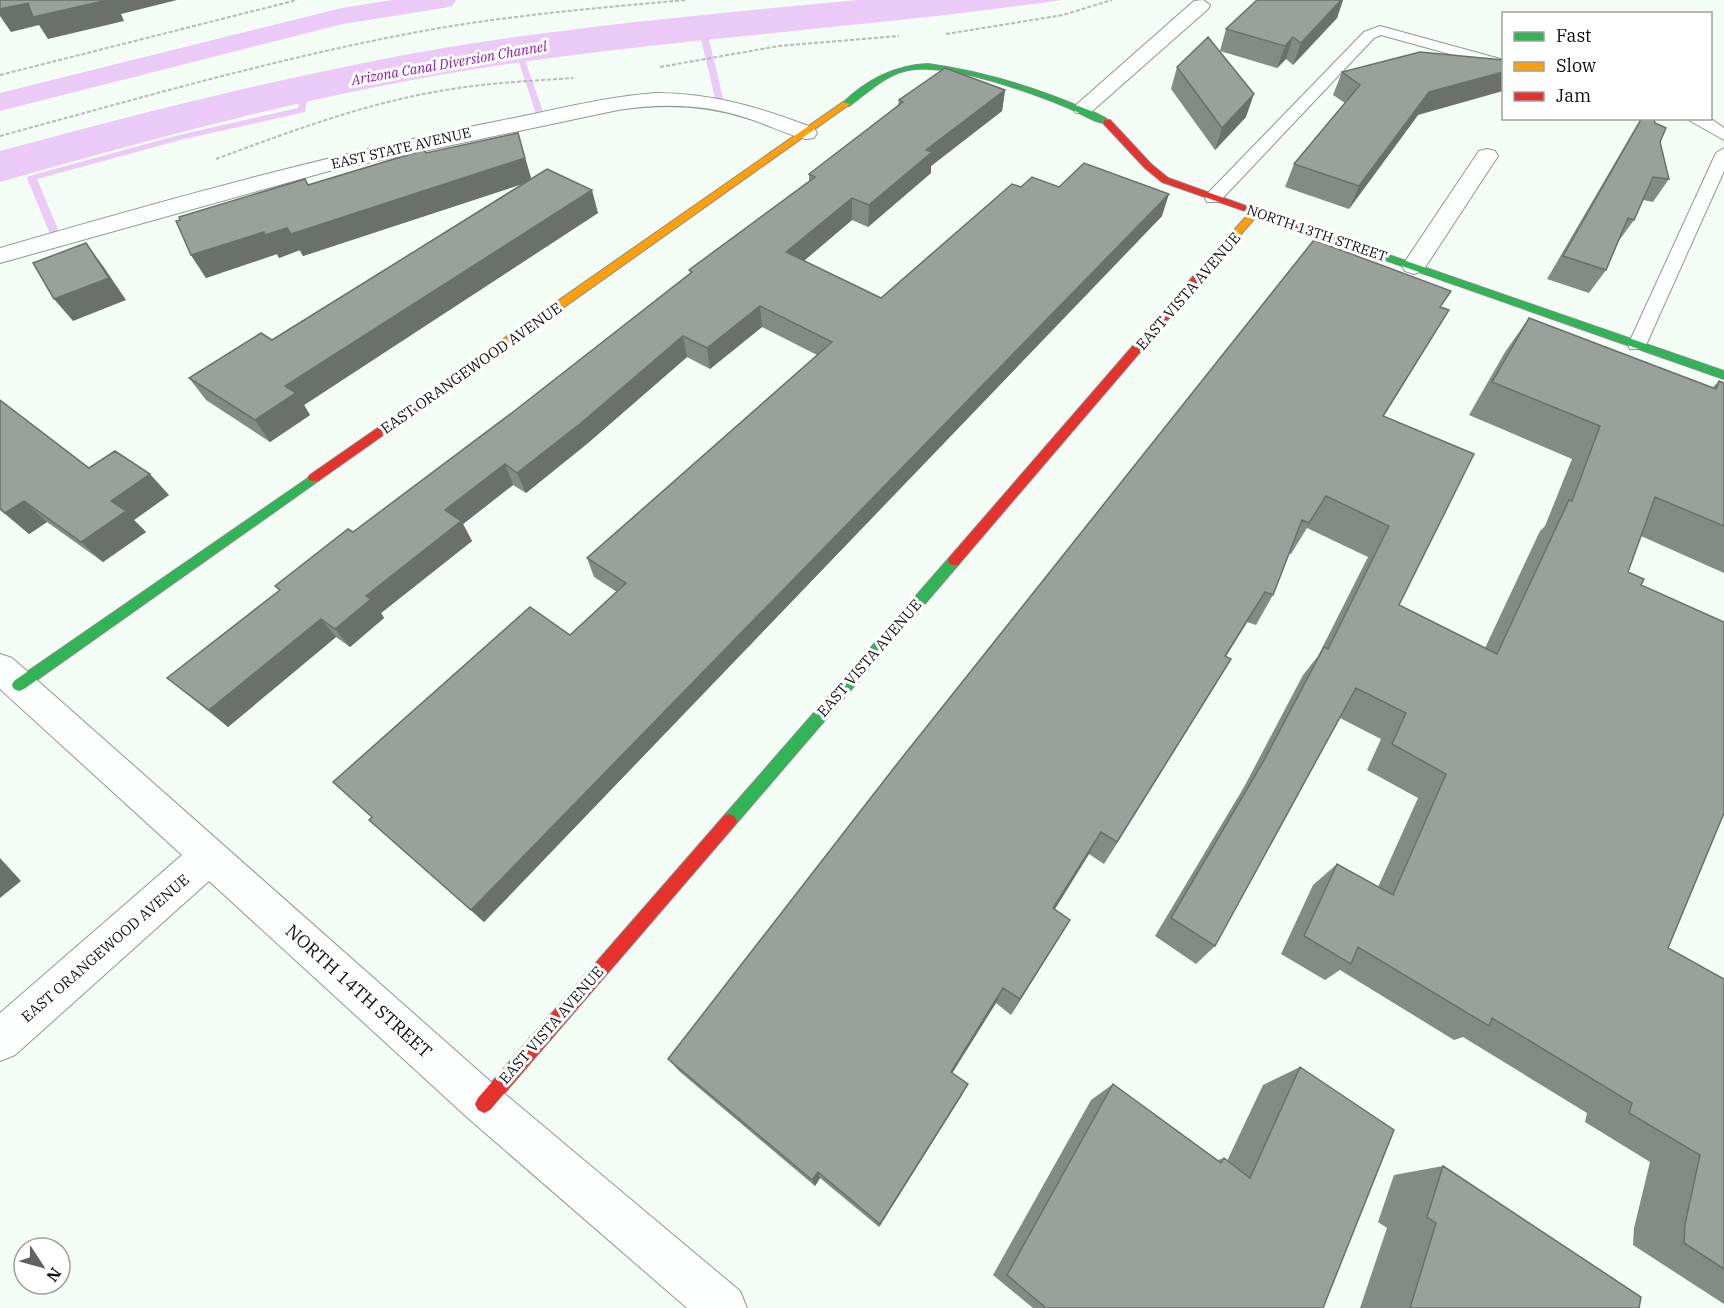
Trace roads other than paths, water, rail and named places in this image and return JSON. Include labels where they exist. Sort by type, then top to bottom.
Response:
[{"type":"street","points":[[1083,110],[1201,5]]},
{"type":"street","name":"NORTH 13TH STREET","points":[[928,65],[948,67],[1083,110],[1113,125],[1148,166],[1166,180],[1724,375]]},
{"type":"street","name":"EAST ORANGEWOOD AVENUE","points":[[10,676],[889,74],[910,67],[928,65]]},
{"type":"street","name":"EAST STATE AVENUE","points":[[0,256],[200,197],[333,163],[598,107],[673,98],[720,102],[806,133]]},
{"type":"street","points":[[1414,266],[1487,156]]},
{"type":"street","name":"EAST VISTA AVENUE","points":[[484,1104],[1255,212]]},
{"type":"street","name":"NORTH 14TH STREET","points":[[10,676],[484,1104],[723,1308]]},
{"type":"street","name":"EAST ORANGEWOOD AVENUE","points":[[0,1040],[210,855]]},
{"type":"lane","points":[[1213,198],[1369,34],[1380,30],[1502,65]]},
{"type":"lane","points":[[1698,120],[1724,135]]},
{"type":"lane","points":[[1637,345],[1724,153]]},
{"type":"water","name":"Arizona Canal Diversion Channel","points":[[858,0],[1062,0],[922,18],[572,55],[438,75],[249,115],[0,182],[0,151],[167,107],[392,57],[551,32]]},
{"type":"waterway","points":[[0,102],[342,16],[443,0]]},
{"type":"waterway","points":[[702,27],[720,102]]},
{"type":"waterway","name":"Arizona Canal Diversion Channel","points":[[517,49],[542,120]]},
{"type":"waterway","points":[[57,239],[32,178],[182,137],[302,110],[305,89]]}]
